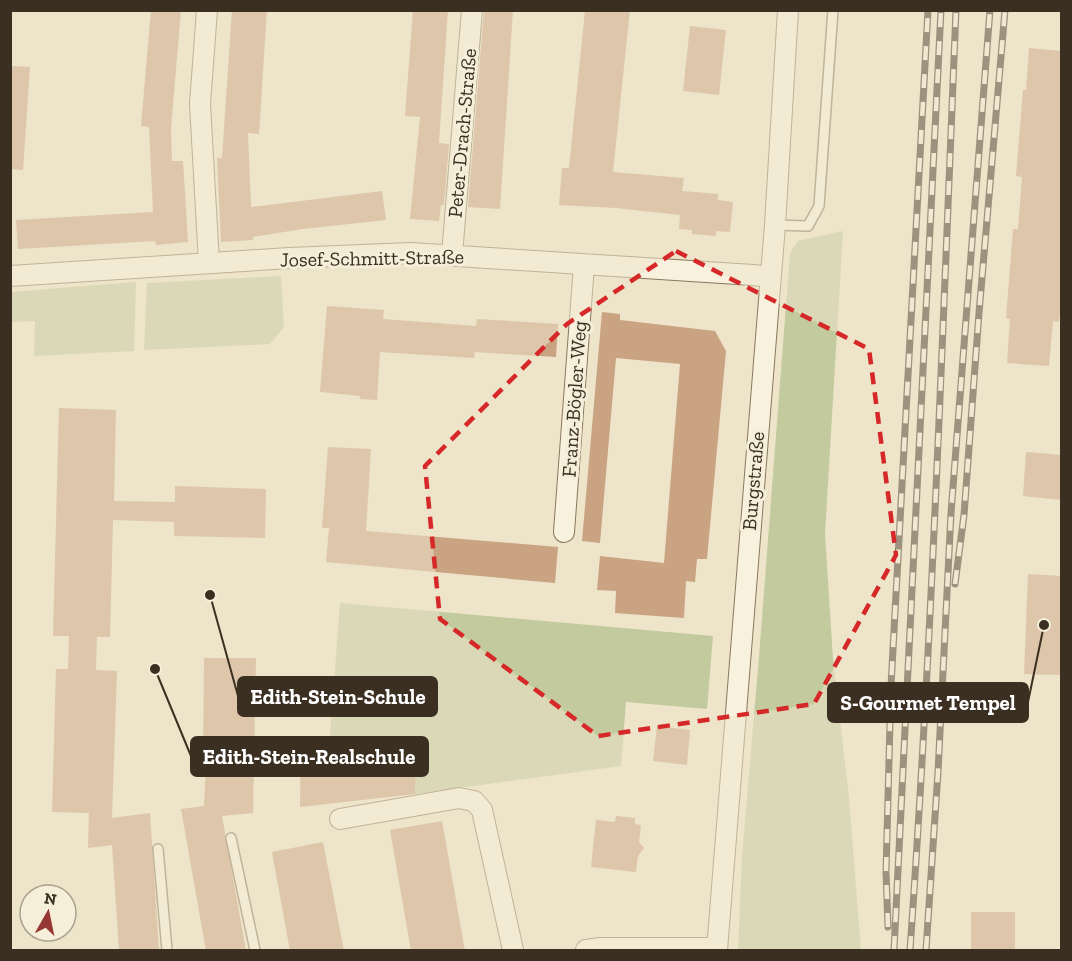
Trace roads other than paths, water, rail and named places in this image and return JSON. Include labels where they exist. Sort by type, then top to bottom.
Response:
[{"type":"street","points":[[207,10],[200,104],[209,263]]},
{"type":"street","name":"Peter-Drach-Straße","points":[[452,255],[472,10]]},
{"type":"street","name":"Burgstraße","points":[[717,949],[775,225],[788,10]]},
{"type":"street","name":"Josef-Schmitt-Straße","points":[[10,276],[411,253],[770,277]]},
{"type":"street","name":"Franz-Bögler-Weg","points":[[564,532],[584,266]]},
{"type":"street","points":[[340,819],[459,798],[474,801],[482,810],[513,951]]},
{"type":"street","points":[[586,951],[600,948],[717,949]]},
{"type":"lane","points":[[775,225],[808,226],[819,206],[833,10]]},
{"type":"lane","points":[[231,838],[255,951]]},
{"type":"lane","points":[[158,849],[166,951]]},
{"type":"railway","points":[[888,927],[886,872],[891,686],[928,10]]},
{"type":"railway","points":[[894,950],[941,10]]},
{"type":"railway","points":[[910,950],[931,598],[956,10]]},
{"type":"railway","points":[[926,950],[938,772],[951,513],[990,10]]},
{"type":"railway","points":[[955,584],[964,515],[1005,10]]},
{"type":"place","name":"Edith-Stein-Schule","points":[[210,595]]},
{"type":"place","name":"S-Gourmet Tempel","points":[[1044,625]]},
{"type":"place","name":"Edith-Stein-Realschule","points":[[155,669]]}]
